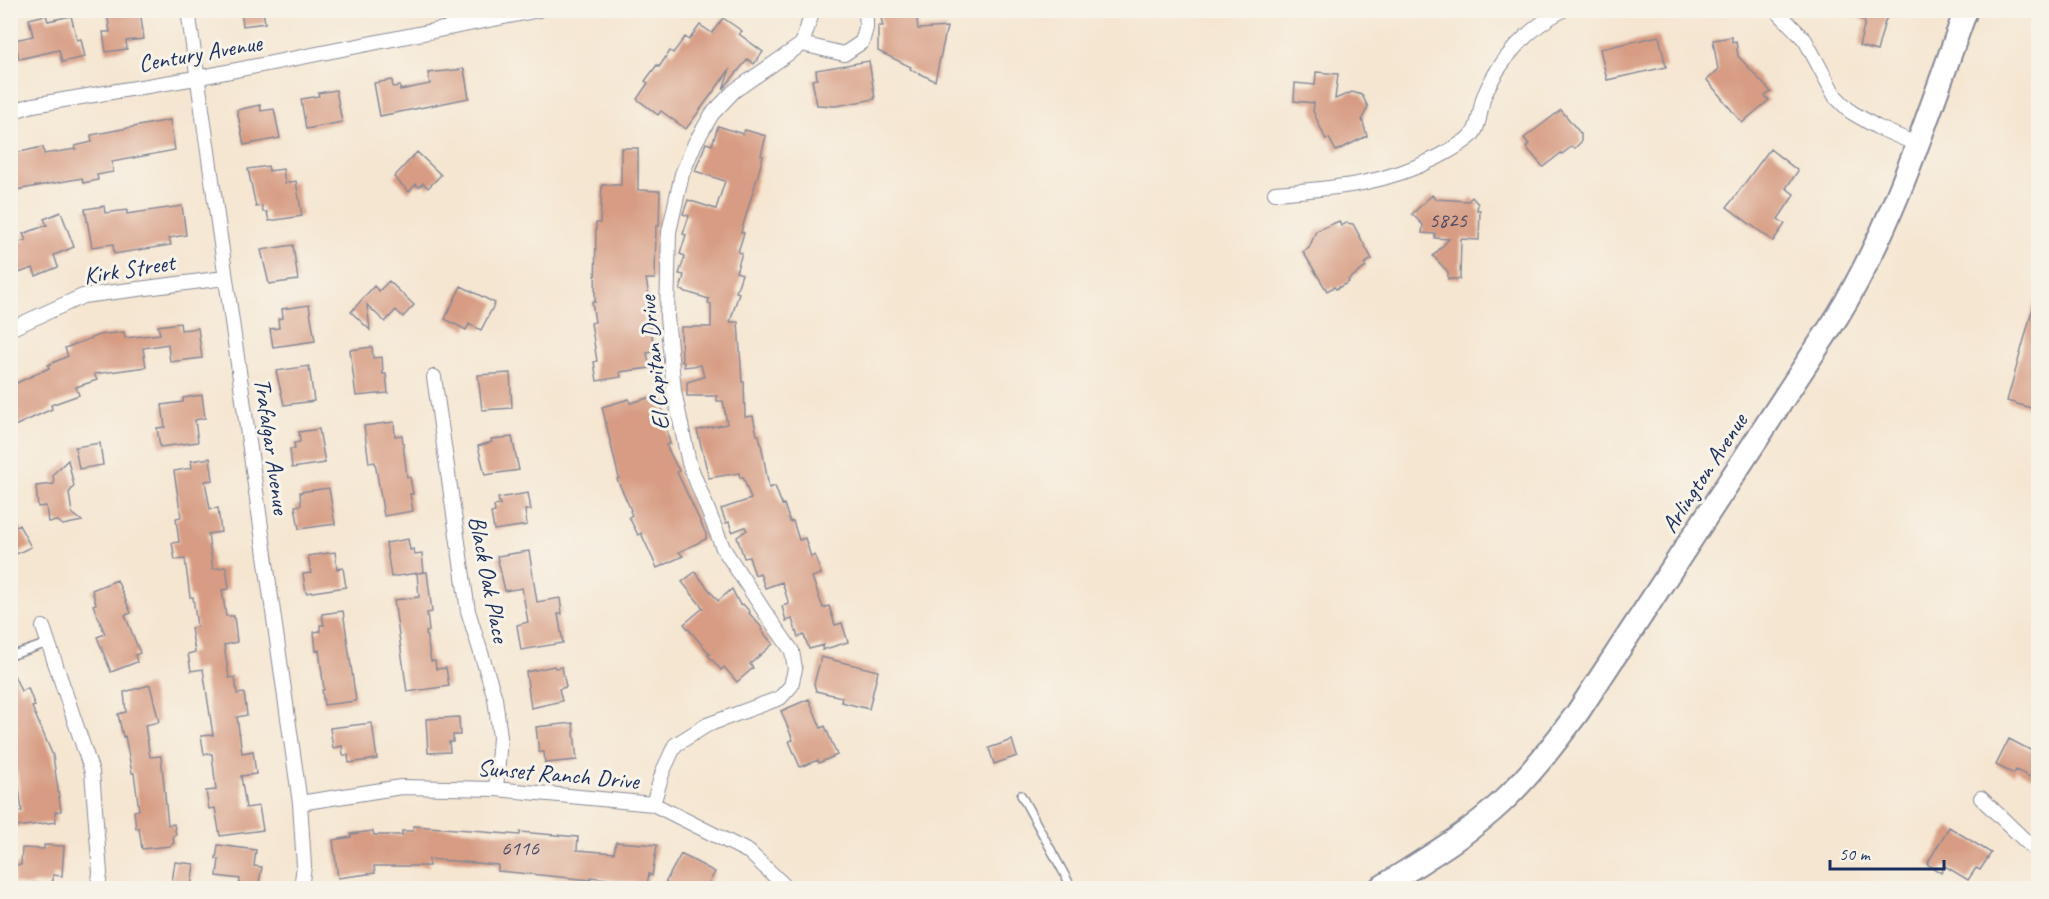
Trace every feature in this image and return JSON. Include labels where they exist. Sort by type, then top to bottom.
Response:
[{"type":"main road","name":"Arlington Avenue","points":[[1380,888],[1460,835],[1503,801],[1540,762],[1578,712],[1826,335],[1861,278],[1881,236],[1966,10]]},
{"type":"street","name":"Trafalgar Avenue","points":[[188,10],[300,803],[304,866],[301,888]]},
{"type":"street","name":"Century Avenue","points":[[10,112],[33,105],[196,78],[539,10]]},
{"type":"street","points":[[813,10],[802,44],[844,54],[862,42],[866,28],[866,10]]},
{"type":"street","points":[[1275,194],[1340,188],[1385,179],[1449,151],[1474,133],[1484,96],[1506,57],[1545,20],[1563,10]]},
{"type":"street","points":[[1776,10],[1805,40],[1835,96],[1851,112],[1877,127],[1917,144]]},
{"type":"street","name":"El Capitan Drive","points":[[653,804],[663,771],[675,745],[706,725],[780,698],[791,686],[795,669],[792,651],[723,548],[689,463],[674,392],[667,317],[670,222],[682,174],[695,143],[712,114],[734,91],[802,44]]},
{"type":"street","name":"Kirk Street","points":[[10,329],[82,296],[225,278]]},
{"type":"street","name":"Black Oak Place","points":[[434,377],[468,611],[495,698],[500,737],[496,789]]},
{"type":"street","points":[[43,627],[92,772],[100,873],[98,888]]},
{"type":"street","name":"Sunset Ranch Drive","points":[[300,803],[401,788],[496,789],[653,804],[749,852],[787,888]]},
{"type":"street","points":[[1981,798],[2038,853]]},
{"type":"lane","points":[[10,656],[48,643]]},
{"type":"lane","points":[[1021,795],[1072,888]]},
{"type":"building","points":[[140,10],[144,39],[126,41],[127,49],[106,52],[103,32],[110,32],[107,14]]},
{"type":"building","points":[[241,10],[263,10],[265,23],[243,26]]},
{"type":"building","points":[[879,10],[916,10],[918,29],[947,27],[935,81],[878,51],[878,26],[883,26]]},
{"type":"building","points":[[1845,10],[1892,10],[1885,21],[1877,51],[1859,46],[1865,22]]},
{"type":"building","points":[[46,15],[48,21],[71,16],[77,40],[81,39],[85,57],[62,62],[59,50],[19,59],[15,40],[33,36],[29,19]]},
{"type":"building","points":[[723,18],[742,31],[739,34],[763,52],[754,64],[748,59],[723,89],[730,69],[686,129],[661,111],[658,115],[637,99],[648,83],[645,81],[670,51],[673,53],[685,37],[689,40],[700,25],[712,33]]},
{"type":"building","points":[[1659,36],[1666,67],[1607,80],[1600,49]]},
{"type":"building","points":[[1732,37],[1732,42],[1736,41],[1738,56],[1771,92],[1765,96],[1769,100],[1742,123],[1707,80],[1718,70],[1713,40]]},
{"type":"building","points":[[869,61],[875,99],[836,106],[817,105],[812,80],[817,79],[816,70]]},
{"type":"building","points":[[464,69],[469,98],[380,116],[374,83],[392,80],[393,87],[400,86],[400,90],[430,84],[428,73]]},
{"type":"building","points":[[1316,72],[1338,74],[1335,99],[1352,92],[1362,95],[1368,107],[1362,119],[1367,136],[1336,151],[1329,138],[1326,140],[1313,111],[1314,103],[1294,101],[1295,83],[1315,85]]},
{"type":"building","points":[[336,90],[342,122],[306,129],[301,99]]},
{"type":"building","points":[[260,105],[261,111],[274,109],[280,138],[244,145],[237,110]]},
{"type":"building","points":[[1561,110],[1581,134],[1581,142],[1575,148],[1571,147],[1561,153],[1543,167],[1526,147],[1529,144],[1524,138]]},
{"type":"building","points":[[170,120],[175,150],[112,162],[113,172],[97,175],[98,180],[83,183],[82,178],[10,191],[10,154],[43,147],[44,154],[76,149],[75,146],[92,142],[91,135]]},
{"type":"building","points":[[718,126],[743,134],[745,130],[766,136],[761,155],[763,156],[741,232],[744,233],[738,252],[742,253],[736,272],[742,274],[730,322],[738,322],[745,417],[753,416],[769,488],[775,486],[790,522],[793,521],[799,540],[805,538],[811,557],[815,555],[821,574],[812,577],[823,608],[829,606],[835,625],[842,623],[848,642],[822,650],[824,645],[809,649],[804,635],[798,637],[792,619],[786,621],[782,606],[789,604],[782,582],[765,588],[760,573],[755,575],[749,557],[744,558],[737,537],[747,530],[745,527],[732,532],[729,522],[726,523],[721,509],[751,499],[743,477],[740,478],[739,473],[709,478],[697,430],[727,424],[723,401],[717,401],[717,396],[687,396],[687,382],[704,377],[701,365],[684,367],[681,327],[711,327],[711,304],[708,303],[709,299],[680,290],[684,275],[679,274],[685,256],[680,254],[689,216],[683,214],[688,200],[716,209],[725,181],[695,171],[706,143],[712,145]]},
{"type":"building","points":[[621,148],[638,148],[638,190],[660,191],[659,226],[656,226],[655,279],[646,279],[652,313],[648,313],[653,341],[652,352],[647,353],[650,368],[620,372],[621,377],[597,381],[594,362],[597,361],[591,323],[595,322],[592,302],[595,302],[596,223],[600,223],[602,185],[621,185]]},
{"type":"building","points":[[1770,149],[1798,171],[1786,188],[1794,194],[1778,219],[1785,224],[1773,241],[1727,207]]},
{"type":"building","points":[[417,152],[441,175],[428,188],[423,183],[419,187],[416,184],[409,192],[394,177]]},
{"type":"building","points":[[268,166],[269,171],[283,169],[285,183],[296,181],[302,216],[269,221],[267,212],[263,212],[262,206],[256,207],[248,169]]},
{"type":"building","points":[[1432,195],[1435,199],[1468,201],[1472,197],[1478,204],[1477,210],[1480,210],[1479,240],[1461,239],[1460,279],[1448,279],[1448,272],[1433,256],[1449,239],[1435,238],[1435,234],[1422,233],[1423,225],[1412,214]]},
{"type":"building","points":[[104,206],[105,213],[127,210],[127,214],[182,206],[186,235],[169,238],[171,245],[114,254],[113,244],[92,247],[85,209]]},
{"type":"building","points":[[61,212],[74,247],[54,255],[58,267],[36,276],[33,268],[10,276],[10,245],[26,240],[23,234],[47,225],[44,219]]},
{"type":"building","points":[[1339,221],[1341,226],[1346,223],[1353,224],[1372,259],[1364,264],[1366,267],[1348,280],[1349,282],[1327,291],[1303,252],[1309,248],[1316,231]]},
{"type":"building","points":[[293,245],[298,280],[269,284],[261,250]]},
{"type":"building","points":[[389,281],[414,305],[403,317],[396,310],[385,322],[367,305],[370,330],[351,312],[374,286],[379,291]]},
{"type":"building","points":[[461,286],[495,303],[481,330],[469,324],[466,330],[445,319]]},
{"type":"building","points":[[2035,300],[2038,301],[2038,410],[2007,401]]},
{"type":"building","points":[[309,305],[315,341],[273,347],[270,329],[279,328],[278,319],[283,318],[282,309]]},
{"type":"building","points":[[180,323],[181,330],[198,328],[202,358],[170,362],[168,344],[143,348],[146,367],[94,374],[97,380],[76,387],[79,395],[51,405],[52,409],[10,428],[10,386],[49,368],[48,365],[68,356],[65,348],[99,335],[124,332],[125,338],[160,334],[158,326]]},
{"type":"building","points":[[372,347],[373,358],[382,357],[383,374],[386,374],[388,393],[356,396],[350,350]]},
{"type":"building","points":[[309,366],[314,401],[284,405],[276,371]]},
{"type":"building","points":[[510,373],[512,408],[482,410],[478,375]]},
{"type":"building","points":[[202,395],[205,418],[195,420],[198,442],[160,447],[157,428],[165,427],[162,405],[183,402],[183,398]]},
{"type":"building","points":[[659,395],[670,444],[666,445],[706,534],[706,539],[679,552],[683,556],[657,568],[641,533],[638,535],[629,517],[632,515],[631,510],[617,479],[619,478],[602,407],[629,399],[630,403]]},
{"type":"building","points":[[394,422],[395,436],[402,435],[407,477],[410,477],[413,494],[410,494],[413,511],[384,516],[375,462],[369,463],[364,426]]},
{"type":"building","points":[[319,429],[325,463],[292,468],[290,449],[295,449],[294,443],[300,442],[299,432]]},
{"type":"building","points":[[512,437],[519,470],[485,475],[478,446],[492,442],[491,439]]},
{"type":"building","points":[[100,443],[103,465],[79,469],[75,447]]},
{"type":"building","points":[[210,458],[213,480],[205,481],[210,509],[218,508],[221,532],[208,534],[213,569],[226,567],[229,589],[222,590],[226,616],[234,616],[237,642],[224,645],[229,678],[235,677],[237,694],[244,693],[247,715],[237,717],[242,753],[253,751],[256,774],[241,776],[246,808],[259,806],[263,830],[220,836],[215,808],[209,809],[206,791],[216,790],[212,754],[204,754],[201,736],[213,735],[203,669],[191,671],[188,654],[195,652],[191,628],[197,627],[193,597],[190,597],[185,559],[175,560],[172,543],[179,542],[176,518],[181,517],[174,471],[192,468],[191,461]]},
{"type":"building","points":[[68,460],[74,486],[69,493],[72,513],[82,521],[63,525],[58,521],[48,522],[46,506],[38,507],[36,486],[54,484],[53,474]]},
{"type":"building","points":[[329,488],[335,524],[299,529],[295,506],[301,505],[300,492]]},
{"type":"building","points":[[528,493],[531,510],[525,510],[527,525],[494,530],[491,513],[495,512],[494,506],[500,505],[498,498]]},
{"type":"building","points":[[19,525],[31,547],[10,557],[10,530]]},
{"type":"building","points":[[408,539],[410,550],[414,549],[415,555],[422,554],[424,572],[391,577],[386,543]]},
{"type":"building","points":[[529,551],[537,602],[560,598],[562,614],[558,614],[563,643],[521,650],[517,625],[528,622],[522,588],[505,591],[497,556]]},
{"type":"building","points":[[335,552],[337,569],[343,568],[346,587],[306,593],[303,574],[311,573],[308,556]]},
{"type":"building","points":[[427,572],[432,612],[427,613],[429,631],[426,632],[431,661],[435,661],[436,669],[446,668],[449,686],[407,692],[394,600],[419,597],[417,573]]},
{"type":"building","points":[[695,572],[718,601],[732,589],[740,605],[743,604],[750,612],[773,644],[750,664],[753,668],[737,682],[724,667],[721,670],[684,624],[703,608],[682,582]]},
{"type":"building","points":[[117,580],[131,613],[125,615],[140,653],[135,655],[137,662],[111,672],[97,637],[105,634],[93,605],[96,604],[92,590]]},
{"type":"building","points":[[343,611],[356,701],[324,705],[319,650],[316,651],[314,632],[320,631],[320,625],[324,625],[322,614]]},
{"type":"building","points":[[821,657],[878,671],[869,709],[841,702],[842,697],[816,691],[814,684]]},
{"type":"building","points":[[10,666],[21,691],[28,688],[35,706],[32,707],[53,756],[61,811],[55,812],[56,822],[16,827],[14,812],[22,811],[17,772],[10,774]]},
{"type":"building","points":[[554,666],[555,668],[562,667],[566,687],[559,689],[562,701],[531,708],[526,672]]},
{"type":"building","points":[[150,685],[159,722],[145,725],[150,757],[161,756],[168,825],[174,824],[176,835],[173,836],[174,843],[170,846],[142,849],[134,811],[139,810],[134,773],[132,773],[118,714],[126,712],[124,692]]},
{"type":"building","points":[[809,699],[821,728],[825,726],[837,755],[819,763],[818,760],[800,767],[789,741],[793,740],[781,711]]},
{"type":"building","points":[[459,717],[460,735],[453,735],[453,742],[449,742],[450,752],[428,753],[426,719]]},
{"type":"building","points":[[372,723],[377,759],[349,763],[348,755],[343,755],[342,746],[333,748],[330,728]]},
{"type":"building","points":[[573,723],[577,760],[545,763],[544,752],[539,752],[536,727]]},
{"type":"building","points":[[2009,739],[2038,754],[2038,764],[2032,778],[2016,770],[2014,774],[1996,765]]},
{"type":"building","points":[[1012,740],[1017,756],[994,764],[989,748]]},
{"type":"building","points":[[413,826],[520,835],[520,832],[578,837],[577,850],[614,853],[616,842],[657,845],[652,876],[649,874],[647,884],[591,877],[591,880],[498,871],[498,865],[429,859],[429,866],[374,866],[375,873],[338,878],[333,840],[351,837],[351,834],[373,831],[374,835],[402,835],[402,831],[413,831]]},
{"type":"building","points":[[1949,827],[1991,853],[1980,870],[1976,868],[1968,880],[1945,866],[1941,873],[1927,864]]},
{"type":"building","points":[[44,845],[64,846],[62,876],[53,875],[53,881],[48,884],[34,883],[30,886],[14,883],[15,865],[21,865],[22,848],[44,849]]},
{"type":"building","points":[[218,845],[256,850],[254,866],[262,867],[258,888],[239,886],[240,879],[217,876]]},
{"type":"building","points":[[681,854],[715,872],[706,888],[676,888],[665,883]]},
{"type":"building","points":[[175,862],[194,864],[191,888],[171,888]]}]
